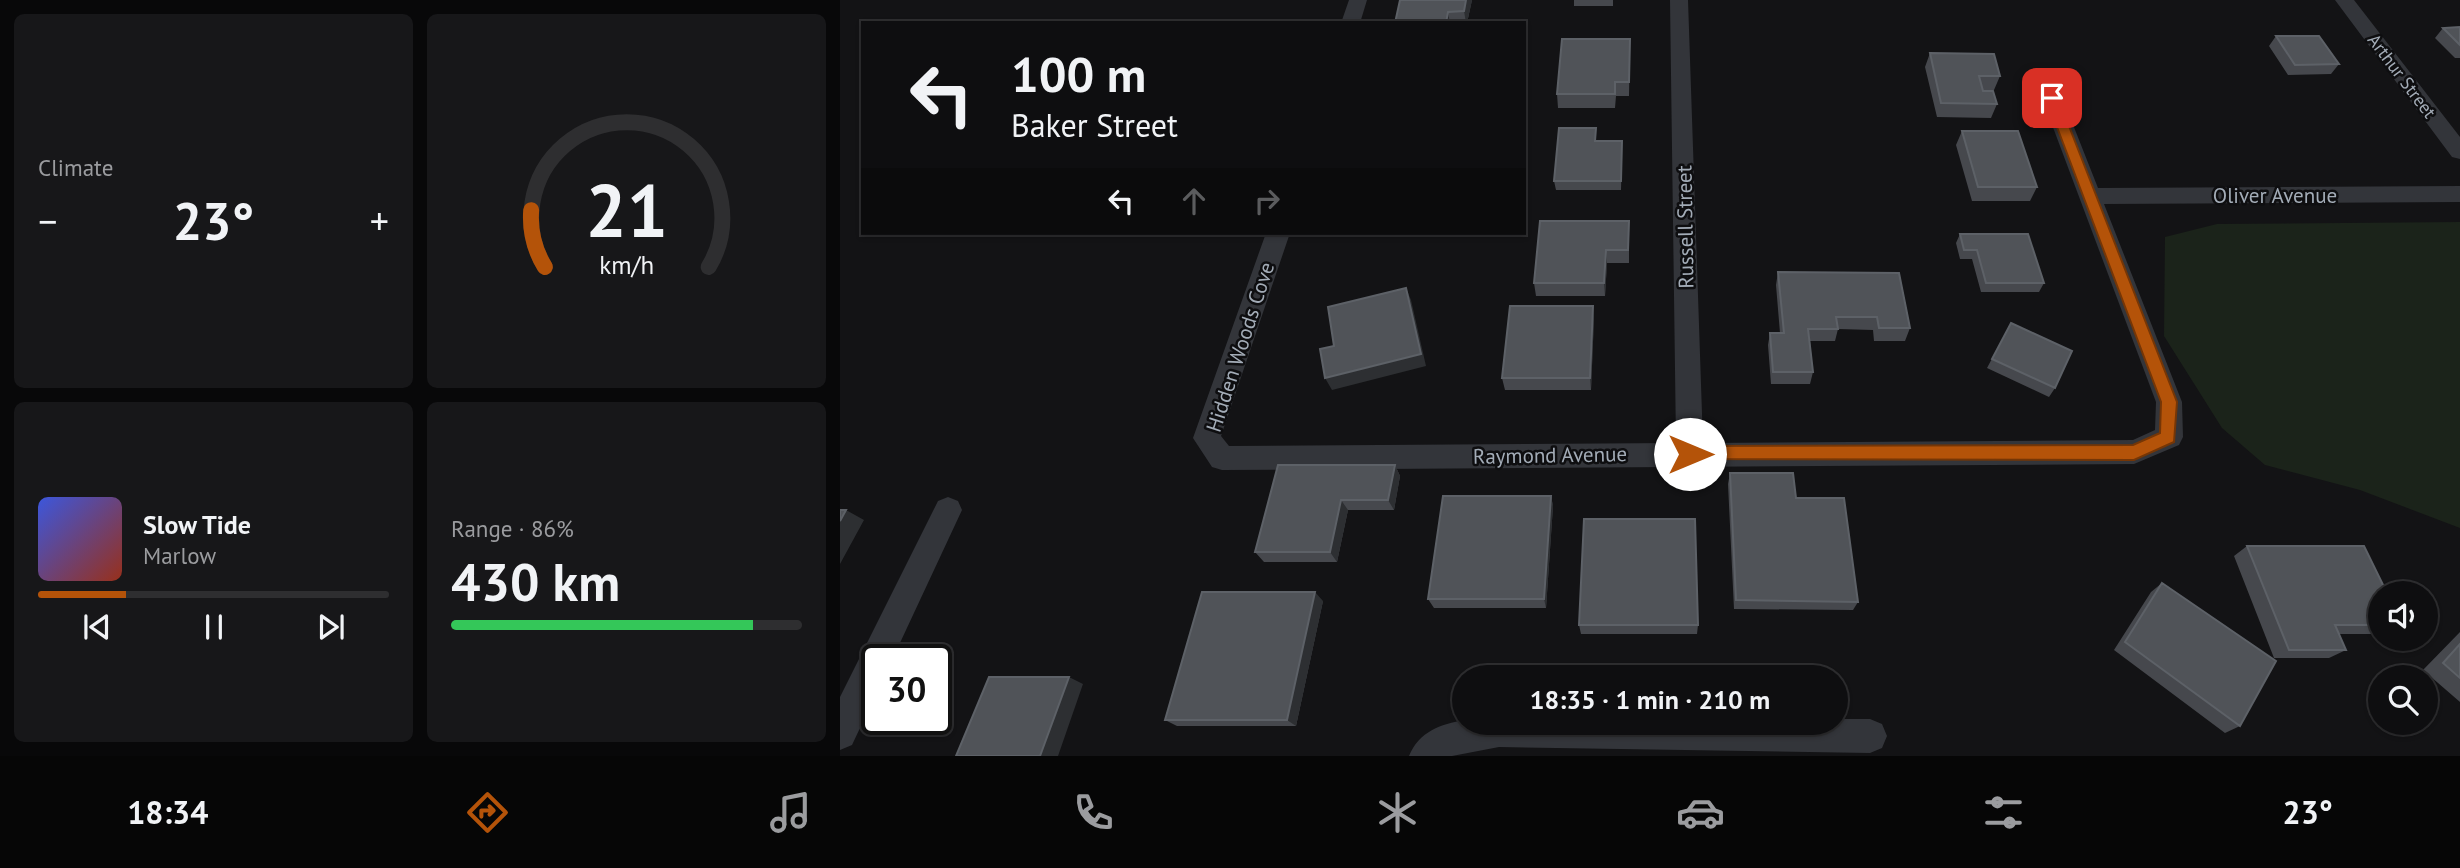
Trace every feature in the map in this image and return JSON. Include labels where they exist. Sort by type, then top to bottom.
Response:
[{"type":"street","points":[[1351,21],[1358,0]]},
{"type":"street","name":"Russell Street","points":[[1679,0],[1690,454]]},
{"type":"street","name":"Arthur Street","points":[[2344,0],[2460,152]]},
{"type":"street","points":[[2043,74],[2089,196]]},
{"type":"street","name":"Oliver Avenue","points":[[2089,196],[2460,194]]},
{"type":"street","name":"Raymond Avenue","points":[[1222,458],[2134,452],[2169,437],[2169,402],[2089,196]]},
{"type":"street","name":"Hidden Woods Cove","points":[[1222,458],[1207,438],[1277,235]]},
{"type":"street","points":[[840,733],[948,510]]},
{"type":"street","points":[[1426,756],[1445,740],[1499,730],[1870,736]]},
{"type":"shaded area","points":[[2460,222],[2460,528],[2360,490],[2265,465],[2222,428],[2164,336],[2165,237],[2217,224]]},
{"type":"building","points":[[1400,0],[1466,0],[1464,11],[1448,12],[1446,21],[1395,21]]},
{"type":"building","points":[[2460,27],[2460,45],[2443,28]]},
{"type":"building","points":[[2276,36],[2319,36],[2339,64],[2295,65]]},
{"type":"building","points":[[1562,39],[1630,39],[1629,82],[1615,82],[1615,94],[1557,94]]},
{"type":"building","points":[[1930,53],[1994,54],[2000,76],[1979,76],[1983,91],[1993,91],[1997,104],[1941,103]]},
{"type":"building","points":[[1559,128],[1596,128],[1595,141],[1622,141],[1621,181],[1554,181]]},
{"type":"building","points":[[1962,131],[2018,131],[2037,187],[1978,187]]},
{"type":"building","points":[[1540,221],[1629,221],[1628,250],[1606,250],[1604,283],[1534,283]]},
{"type":"building","points":[[1960,234],[2028,234],[2044,283],[1986,283],[1977,250],[1964,250]]},
{"type":"building","points":[[1778,272],[1899,273],[1910,328],[1879,328],[1877,317],[1836,317],[1838,329],[1808,329],[1813,372],[1773,372],[1770,333],[1784,333]]},
{"type":"building","points":[[1406,288],[1421,354],[1325,378],[1320,349],[1334,346],[1328,307]]},
{"type":"building","points":[[1510,306],[1593,306],[1590,378],[1502,378]]},
{"type":"building","points":[[2011,323],[2072,351],[2055,388],[1992,359]]},
{"type":"building","points":[[1278,465],[1395,465],[1388,500],[1341,500],[1330,552],[1255,552]]},
{"type":"building","points":[[1730,473],[1793,473],[1796,498],[1844,498],[1858,602],[1736,600]]},
{"type":"building","points":[[1443,496],[1551,496],[1544,599],[1428,599]]},
{"type":"building","points":[[840,510],[846,510],[840,521]]},
{"type":"building","points":[[1584,519],[1695,519],[1698,625],[1579,625]]},
{"type":"building","points":[[2247,546],[2364,546],[2381,581],[2368,581],[2368,625],[2335,625],[2346,650],[2289,650]]},
{"type":"building","points":[[2162,583],[2276,661],[2240,726],[2125,642]]},
{"type":"building","points":[[1202,592],[1315,592],[1287,720],[1165,720]]},
{"type":"building","points":[[2460,644],[2460,678],[2443,663]]},
{"type":"building","points":[[989,677],[1069,677],[1040,756],[956,756]]},
{"type":"route","points":[[1690,454],[2134,452],[2169,437],[2169,402],[2052,98]]}]
